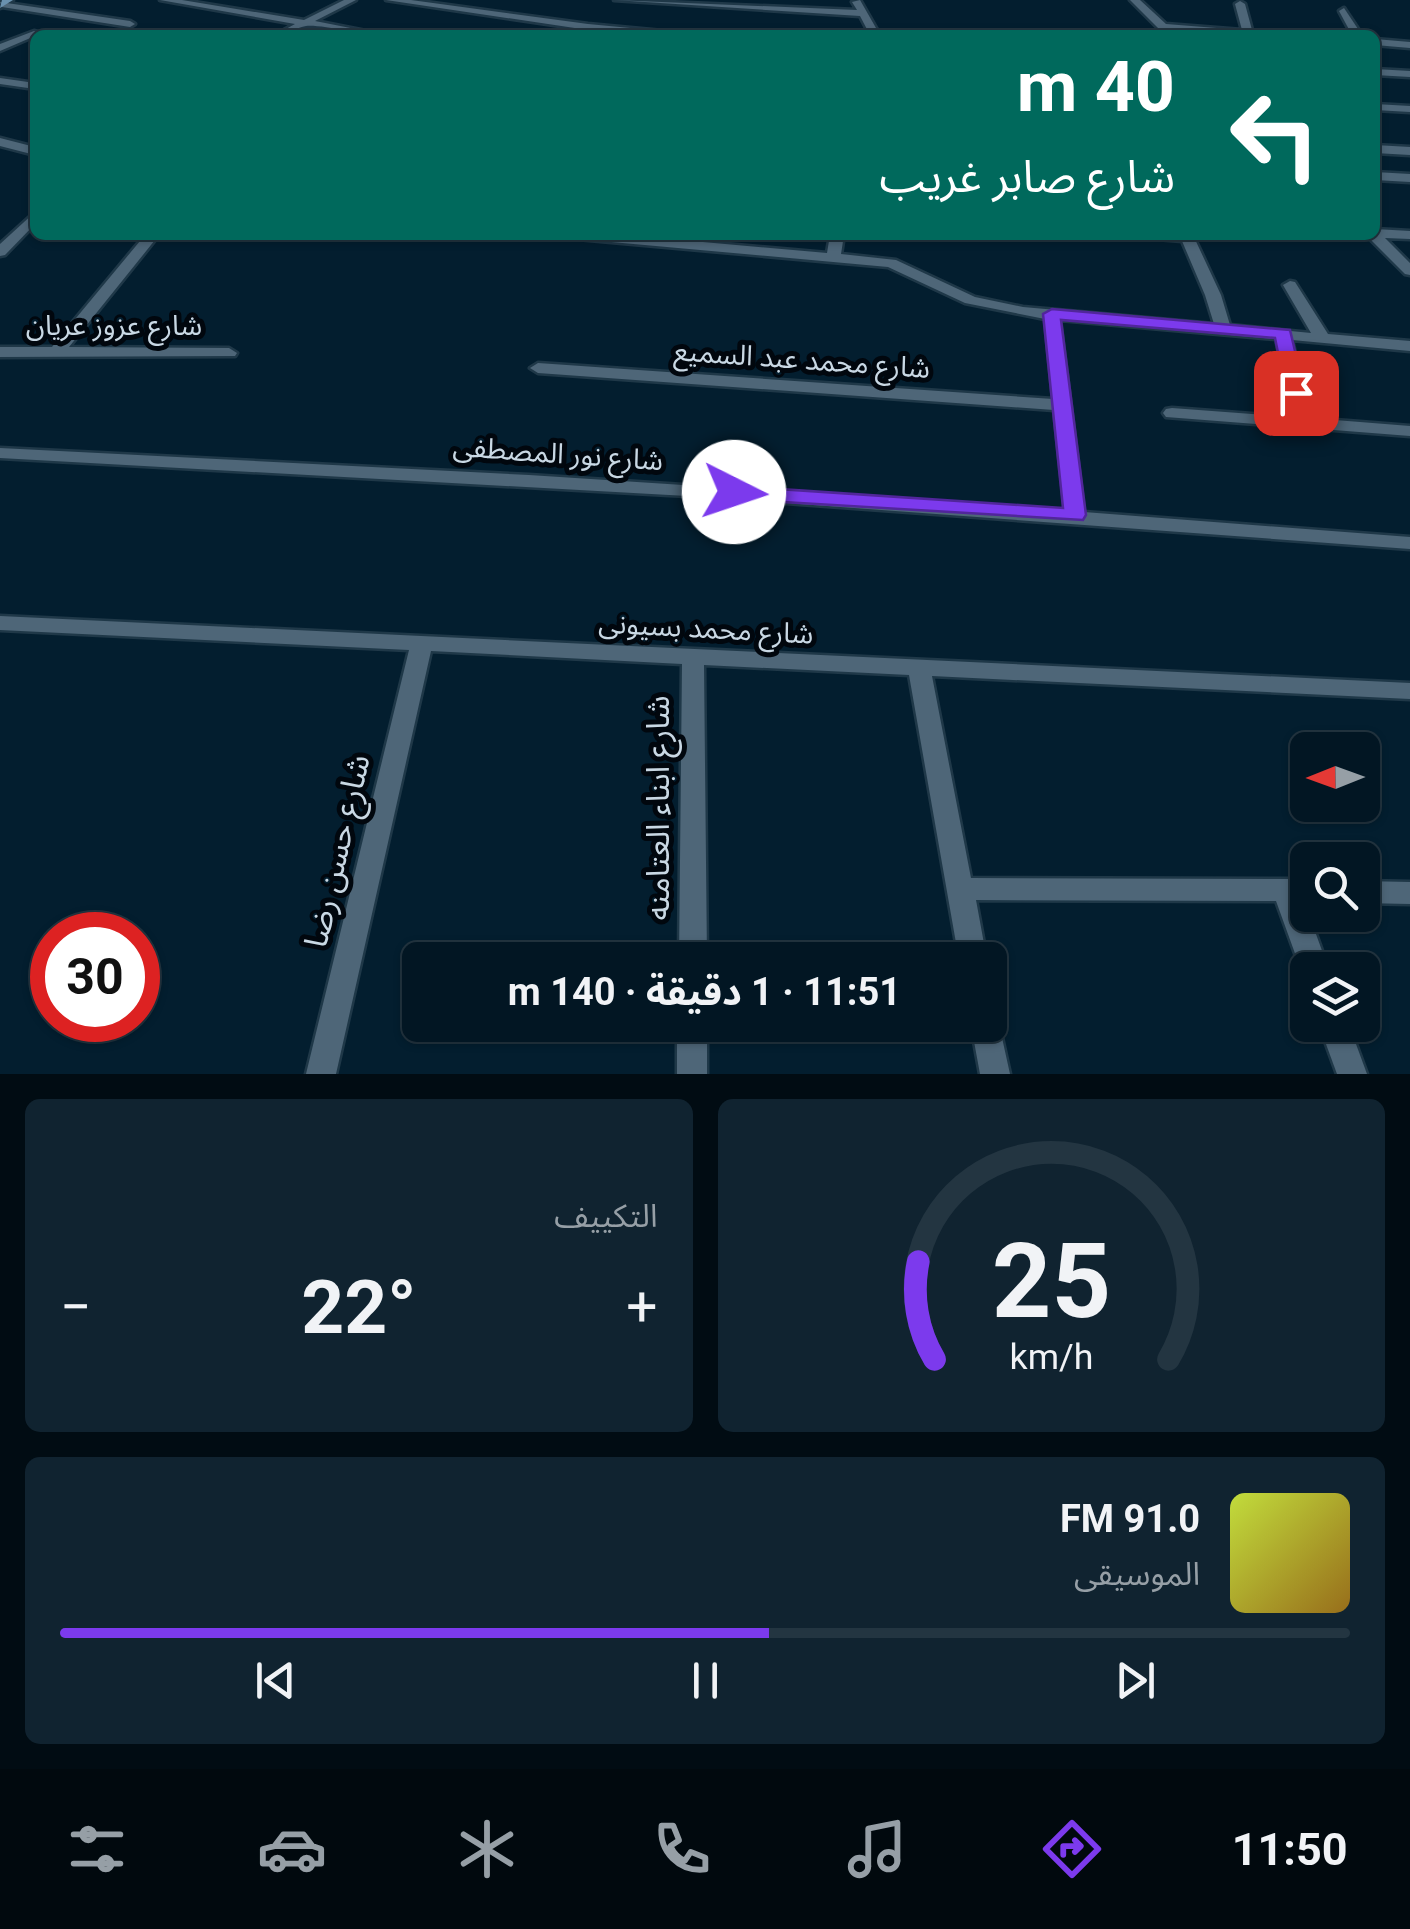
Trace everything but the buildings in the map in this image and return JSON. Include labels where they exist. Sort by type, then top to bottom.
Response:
[{"type":"street","points":[[165,0],[349,30]]},
{"type":"street","points":[[290,30],[351,0]]},
{"type":"street","points":[[391,0],[630,30]]},
{"type":"street","points":[[500,16],[512,0]]},
{"type":"street","points":[[608,9],[619,0],[863,13]]},
{"type":"street","points":[[856,0],[872,30]]},
{"type":"street","points":[[1136,0],[1166,30]]},
{"type":"street","points":[[3,3],[130,24]]},
{"type":"street","points":[[1240,4],[1247,30]]},
{"type":"street","points":[[1344,11],[1354,30]]},
{"type":"street","points":[[584,30],[598,18]]},
{"type":"street","points":[[0,48],[30,36]]},
{"type":"street","points":[[1380,42],[1410,45]]},
{"type":"street","points":[[1380,72],[1410,74]]},
{"type":"street","points":[[0,80],[30,85]]},
{"type":"street","points":[[1380,106],[1410,109]]},
{"type":"street","points":[[0,142],[30,150]]},
{"type":"street","points":[[1380,149],[1410,152]]},
{"type":"street","points":[[1380,176],[1410,178]]},
{"type":"street","points":[[0,252],[6,239],[30,220]]},
{"type":"street","points":[[1380,234],[1410,235]]},
{"type":"street","points":[[56,352],[148,240]]},
{"type":"street","points":[[698,240],[746,242],[891,263],[970,300],[1052,314],[1410,346]]},
{"type":"street","points":[[834,256],[836,240]]},
{"type":"street","points":[[1188,240],[1214,295],[1223,328]]},
{"type":"street","points":[[1380,240],[1410,272]]},
{"type":"street","points":[[1290,284],[1322,337]]},
{"type":"street","points":[[1052,314],[1075,515]]},
{"type":"street","points":[[1283,334],[1302,423]]},
{"type":"street","name":"شارع عزوز عريان","points":[[0,352],[228,353]]},
{"type":"street","name":"شارع محمد عبد السميع","points":[[538,368],[1062,405]]},
{"type":"street","points":[[1172,414],[1410,431]]},
{"type":"street","name":"شارع نور المصطفى","points":[[0,454],[469,475],[1075,515],[1410,543]]},
{"type":"street","name":"شارع محمد بسيونى","points":[[0,623],[1410,691]]},
{"type":"street","name":"شارع حسن رضا","points":[[321,1074],[422,644]]},
{"type":"street","name":"شارع ابناء العتامنه","points":[[692,942],[693,657]]},
{"type":"street","points":[[919,668],[970,942]]},
{"type":"street","points":[[960,889],[1290,890]]},
{"type":"street","points":[[1380,892],[1410,893]]},
{"type":"street","points":[[692,1042],[692,1074]]},
{"type":"street","points":[[989,1042],[995,1074]]},
{"type":"street","points":[[1340,1042],[1352,1074]]},
{"type":"route","points":[[734,492],[1075,515],[1052,314],[1283,334],[1296,393]]}]
